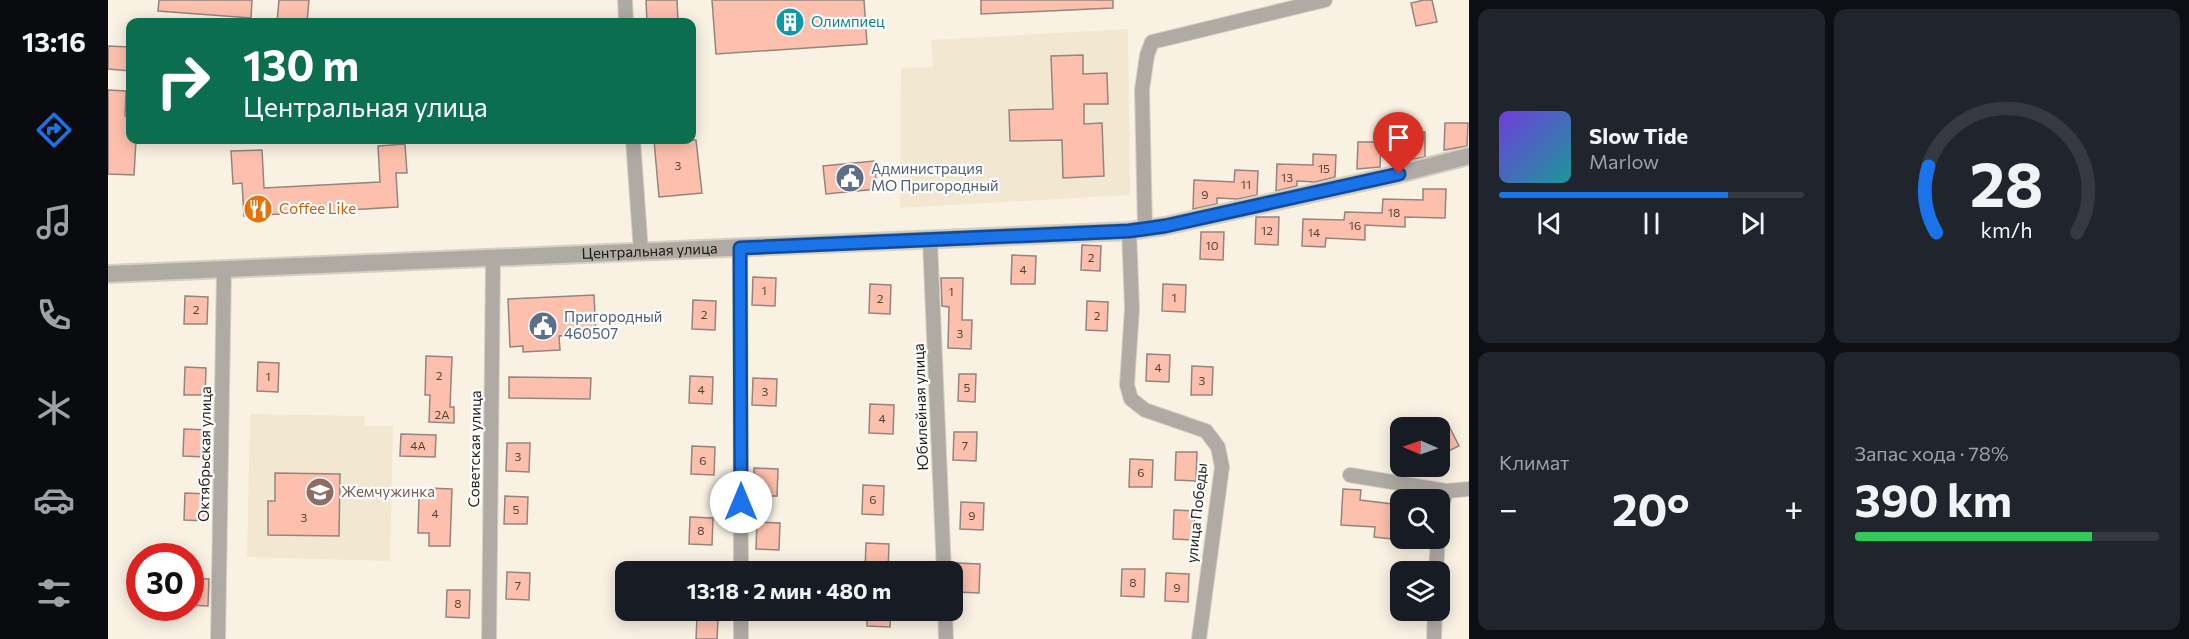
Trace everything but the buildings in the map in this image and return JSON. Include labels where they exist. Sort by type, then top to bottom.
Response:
[{"type":"street","points":[[625,0],[626,18]]},
{"type":"street","points":[[1137,230],[1142,90],[1147,55],[1152,42],[1325,0]]},
{"type":"street","points":[[633,144],[641,252]]},
{"type":"street","name":"Центральная улица","points":[[108,274],[930,241],[1137,230],[1399,174],[1469,156]]},
{"type":"street","name":"улица Победы","points":[[1137,230],[1127,385],[1131,399],[1145,410],[1206,430],[1218,447],[1222,467],[1199,639]]},
{"type":"street","name":"Юбилейная улица","points":[[930,241],[944,561]]},
{"type":"street","points":[[740,248],[741,561]]},
{"type":"street","name":"Советская улица","points":[[489,639],[493,259]]},
{"type":"street","name":"Октябрьская улица","points":[[218,639],[224,270]]},
{"type":"street","points":[[1350,475],[1434,489]]},
{"type":"street","points":[[1450,491],[1469,489]]},
{"type":"street","points":[[741,621],[741,639]]},
{"type":"street","points":[[945,621],[946,639]]},
{"type":"street","points":[[1434,639],[1435,621]]},
{"type":"shaded area","points":[[1128,29],[1130,195],[900,208],[901,68],[933,67],[931,40]]},
{"type":"shaded area","name":"Жемчужинка","points":[[250,414],[364,416],[365,426],[393,426],[390,561],[247,557]]},
{"type":"place","name":"Олимпиец","points":[[790,22]]},
{"type":"place","name":"Администрация МО Пригородный","points":[[850,178]]},
{"type":"place","name":"Coffee Like","points":[[258,209]]},
{"type":"place","name":"Пригородный 460507","points":[[543,326]]},
{"type":"place","name":"Жемчужинка","points":[[320,492]]},
{"type":"route","points":[[741,502],[740,248],[1129,231],[1165,226],[1399,174]]}]
